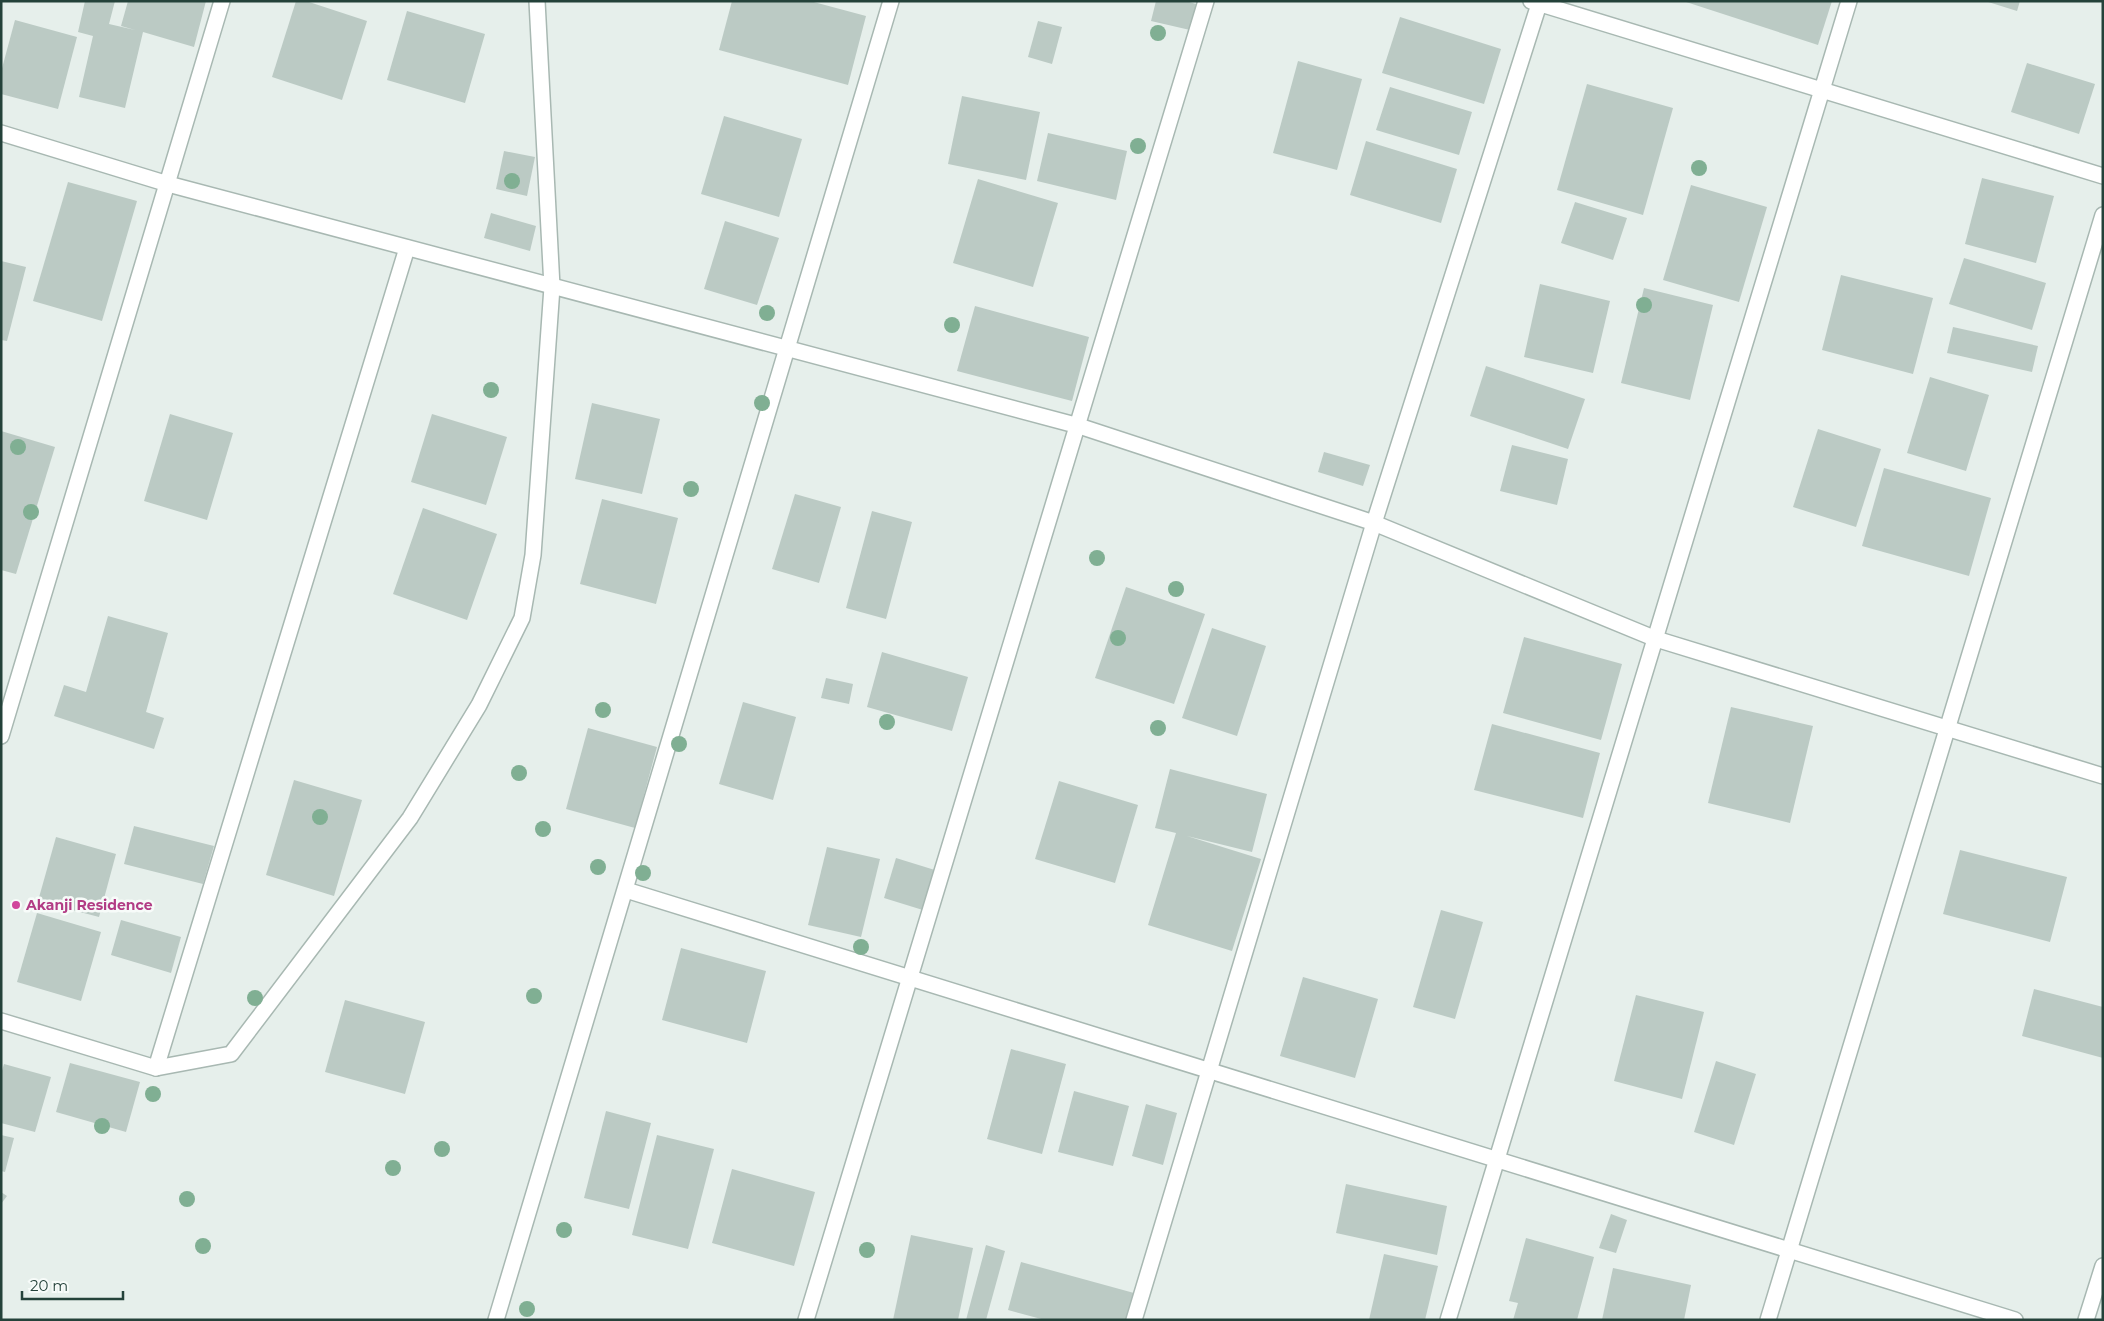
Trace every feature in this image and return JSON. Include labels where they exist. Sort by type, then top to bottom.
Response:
[{"type":"street","points":[[1,736],[222,1]]},
{"type":"street","points":[[1,1021],[156,1068],[232,1054],[410,818],[479,705],[522,618],[533,555],[552,287],[537,1]]},
{"type":"street","points":[[496,1320],[891,1]]},
{"type":"street","points":[[806,1320],[1079,426],[1206,1]]},
{"type":"street","points":[[1448,1320],[1850,1]]},
{"type":"street","points":[[1134,1320],[1211,1071],[1374,523],[1537,2],[2103,176]]},
{"type":"street","points":[[1,133],[168,184],[1079,426],[1374,523],[1656,639],[2103,776]]},
{"type":"street","points":[[1768,1320],[2103,215]]},
{"type":"street","points":[[156,1068],[407,248]]},
{"type":"street","points":[[626,890],[2015,1320]]},
{"type":"street","points":[[2086,1320],[2103,1266]]},
{"type":"building","points":[[85,1],[115,1],[109,24],[135,30],[121,26],[128,1],[206,1],[194,47],[143,32],[125,108],[79,97],[93,36],[78,32]]},
{"type":"building","points":[[296,1],[306,1],[367,21],[342,100],[272,77]]},
{"type":"building","points":[[732,1],[810,1],[866,16],[848,85],[719,50]]},
{"type":"building","points":[[1156,1],[1186,1],[1196,4],[1190,30],[1151,21]]},
{"type":"building","points":[[1683,1],[1832,1],[1818,45]]},
{"type":"building","points":[[1985,1],[2020,1],[2017,11]]},
{"type":"building","points":[[407,11],[485,34],[465,103],[387,80]]},
{"type":"building","points":[[1400,17],[1501,49],[1484,104],[1382,73]]},
{"type":"building","points":[[15,20],[77,37],[58,109],[1,94],[1,72]]},
{"type":"building","points":[[1038,21],[1062,27],[1052,64],[1028,57]]},
{"type":"building","points":[[1298,61],[1362,79],[1337,170],[1273,153]]},
{"type":"building","points":[[2027,63],[2095,84],[2079,134],[2011,112]]},
{"type":"building","points":[[1587,84],[1673,108],[1643,215],[1557,190]]},
{"type":"building","points":[[1390,87],[1472,112],[1459,155],[1376,130]]},
{"type":"building","points":[[962,96],[1040,112],[1026,180],[948,164]]},
{"type":"building","points":[[724,116],[802,139],[779,217],[701,194]]},
{"type":"building","points":[[1048,133],[1127,151],[1116,200],[1037,181]]},
{"type":"building","points":[[1366,141],[1457,169],[1441,223],[1350,195]]},
{"type":"building","points":[[504,151],[535,157],[527,196],[496,189]]},
{"type":"building","points":[[1982,178],[2054,196],[2036,263],[1965,244]]},
{"type":"building","points":[[978,179],[1058,203],[1033,287],[953,263]]},
{"type":"building","points":[[68,182],[137,201],[102,321],[33,301]]},
{"type":"building","points":[[1691,185],[1767,207],[1739,302],[1663,280]]},
{"type":"building","points":[[1575,202],[1627,218],[1613,260],[1561,243]]},
{"type":"building","points":[[491,213],[536,226],[530,251],[484,238]]},
{"type":"building","points":[[725,221],[779,238],[757,305],[704,289]]},
{"type":"building","points":[[1964,258],[2046,283],[2032,330],[1949,304]]},
{"type":"building","points":[[1,261],[26,267],[7,341],[1,340]]},
{"type":"building","points":[[1841,275],[1933,298],[1913,374],[1822,350]]},
{"type":"building","points":[[1540,284],[1610,301],[1593,373],[1524,357]]},
{"type":"building","points":[[1644,288],[1713,305],[1690,400],[1621,383]]},
{"type":"building","points":[[975,306],[1089,337],[1072,401],[957,371]]},
{"type":"building","points":[[1953,327],[2038,346],[2032,372],[1947,353]]},
{"type":"building","points":[[1486,366],[1585,399],[1568,449],[1470,416]]},
{"type":"building","points":[[1930,377],[1989,395],[1966,471],[1907,453]]},
{"type":"building","points":[[592,403],[660,419],[642,494],[575,479]]},
{"type":"building","points":[[170,414],[233,433],[207,520],[144,501]]},
{"type":"building","points":[[432,414],[507,437],[486,505],[411,482]]},
{"type":"building","points":[[1818,429],[1881,449],[1856,527],[1793,507]]},
{"type":"building","points":[[1,431],[55,447],[16,574],[1,570]]},
{"type":"building","points":[[1512,445],[1568,459],[1557,505],[1500,491]]},
{"type":"building","points":[[1324,452],[1370,465],[1363,486],[1318,472]]},
{"type":"building","points":[[1884,468],[1991,498],[1969,576],[1862,546]]},
{"type":"building","points":[[795,494],[841,507],[819,583],[772,569]]},
{"type":"building","points":[[602,499],[678,518],[656,604],[580,584]]},
{"type":"building","points":[[423,508],[497,534],[467,620],[393,594]]},
{"type":"building","points":[[872,511],[912,522],[886,619],[846,608]]},
{"type":"building","points":[[1126,587],[1205,614],[1174,704],[1095,678]]},
{"type":"building","points":[[108,616],[168,633],[146,712],[164,718],[154,749],[54,716],[64,685],[86,692]]},
{"type":"building","points":[[1212,628],[1266,646],[1237,736],[1182,718]]},
{"type":"building","points":[[1524,637],[1622,664],[1601,740],[1503,713]]},
{"type":"building","points":[[882,652],[968,677],[952,731],[867,707]]},
{"type":"building","points":[[826,678],[853,684],[849,704],[821,698]]},
{"type":"building","points":[[743,702],[796,717],[773,800],[719,784]]},
{"type":"building","points":[[1731,707],[1813,726],[1790,823],[1708,803]]},
{"type":"building","points":[[1492,724],[1600,753],[1583,818],[1474,790]]},
{"type":"building","points":[[588,728],[657,747],[635,828],[566,809]]},
{"type":"building","points":[[1170,769],[1267,794],[1252,852],[1187,836],[1261,859],[1232,951],[1148,925],[1176,833],[1155,828]]},
{"type":"building","points":[[294,780],[362,800],[334,896],[266,875]]},
{"type":"building","points":[[1059,781],[1138,805],[1115,883],[1035,859]]},
{"type":"building","points":[[134,826],[214,846],[203,884],[124,864]]},
{"type":"building","points":[[56,837],[116,854],[99,917],[38,901]]},
{"type":"building","points":[[827,847],[880,859],[861,937],[808,925]]},
{"type":"building","points":[[1960,850],[2067,877],[2050,942],[1943,914]]},
{"type":"building","points":[[896,858],[938,871],[926,911],[884,898]]},
{"type":"building","points":[[1441,910],[1483,922],[1455,1019],[1413,1007]]},
{"type":"building","points":[[37,913],[101,932],[81,1001],[17,982]]},
{"type":"building","points":[[121,920],[181,937],[171,973],[111,955]]},
{"type":"building","points":[[681,948],[766,971],[747,1043],[662,1020]]},
{"type":"building","points":[[1303,977],[1378,999],[1355,1078],[1280,1056]]},
{"type":"building","points":[[2034,989],[2103,1007],[2103,1058],[2022,1036]]},
{"type":"building","points":[[1636,995],[1704,1012],[1682,1099],[1614,1081]]},
{"type":"building","points":[[345,1000],[425,1022],[405,1094],[325,1072]]},
{"type":"building","points":[[1011,1049],[1066,1064],[1042,1154],[987,1139]]},
{"type":"building","points":[[1716,1061],[1756,1074],[1734,1145],[1694,1132]]},
{"type":"building","points":[[70,1063],[140,1082],[126,1132],[56,1112]]},
{"type":"building","points":[[4,1064],[51,1077],[35,1132],[1,1123],[1,1074]]},
{"type":"building","points":[[1074,1091],[1129,1106],[1113,1166],[1058,1152]]},
{"type":"building","points":[[1146,1104],[1177,1113],[1163,1165],[1132,1156]]},
{"type":"building","points":[[606,1111],[651,1123],[629,1209],[584,1198]]},
{"type":"building","points":[[1,1135],[14,1138],[5,1172],[1,1171]]},
{"type":"building","points":[[657,1135],[714,1149],[688,1249],[632,1235]]},
{"type":"building","points":[[732,1169],[815,1192],[794,1266],[712,1243]]},
{"type":"building","points":[[1346,1184],[1447,1206],[1437,1255],[1336,1233]]},
{"type":"building","points":[[1,1192],[7,1196],[1,1204]]},
{"type":"building","points":[[1611,1214],[1627,1220],[1616,1253],[1599,1248]]},
{"type":"building","points":[[911,1235],[973,1248],[958,1320],[893,1320]]},
{"type":"building","points":[[1526,1238],[1594,1257],[1577,1320],[1513,1320],[1518,1303],[1509,1301]]},
{"type":"building","points":[[986,1245],[1005,1251],[986,1320],[966,1320]]},
{"type":"building","points":[[1384,1254],[1438,1266],[1425,1320],[1369,1320]]},
{"type":"building","points":[[1021,1262],[1134,1293],[1127,1320],[1045,1320],[1008,1310]]},
{"type":"building","points":[[1613,1268],[1691,1285],[1684,1320],[1602,1320]]},
{"type":"place","name":"Akanji Residence","points":[[16,905]]}]
